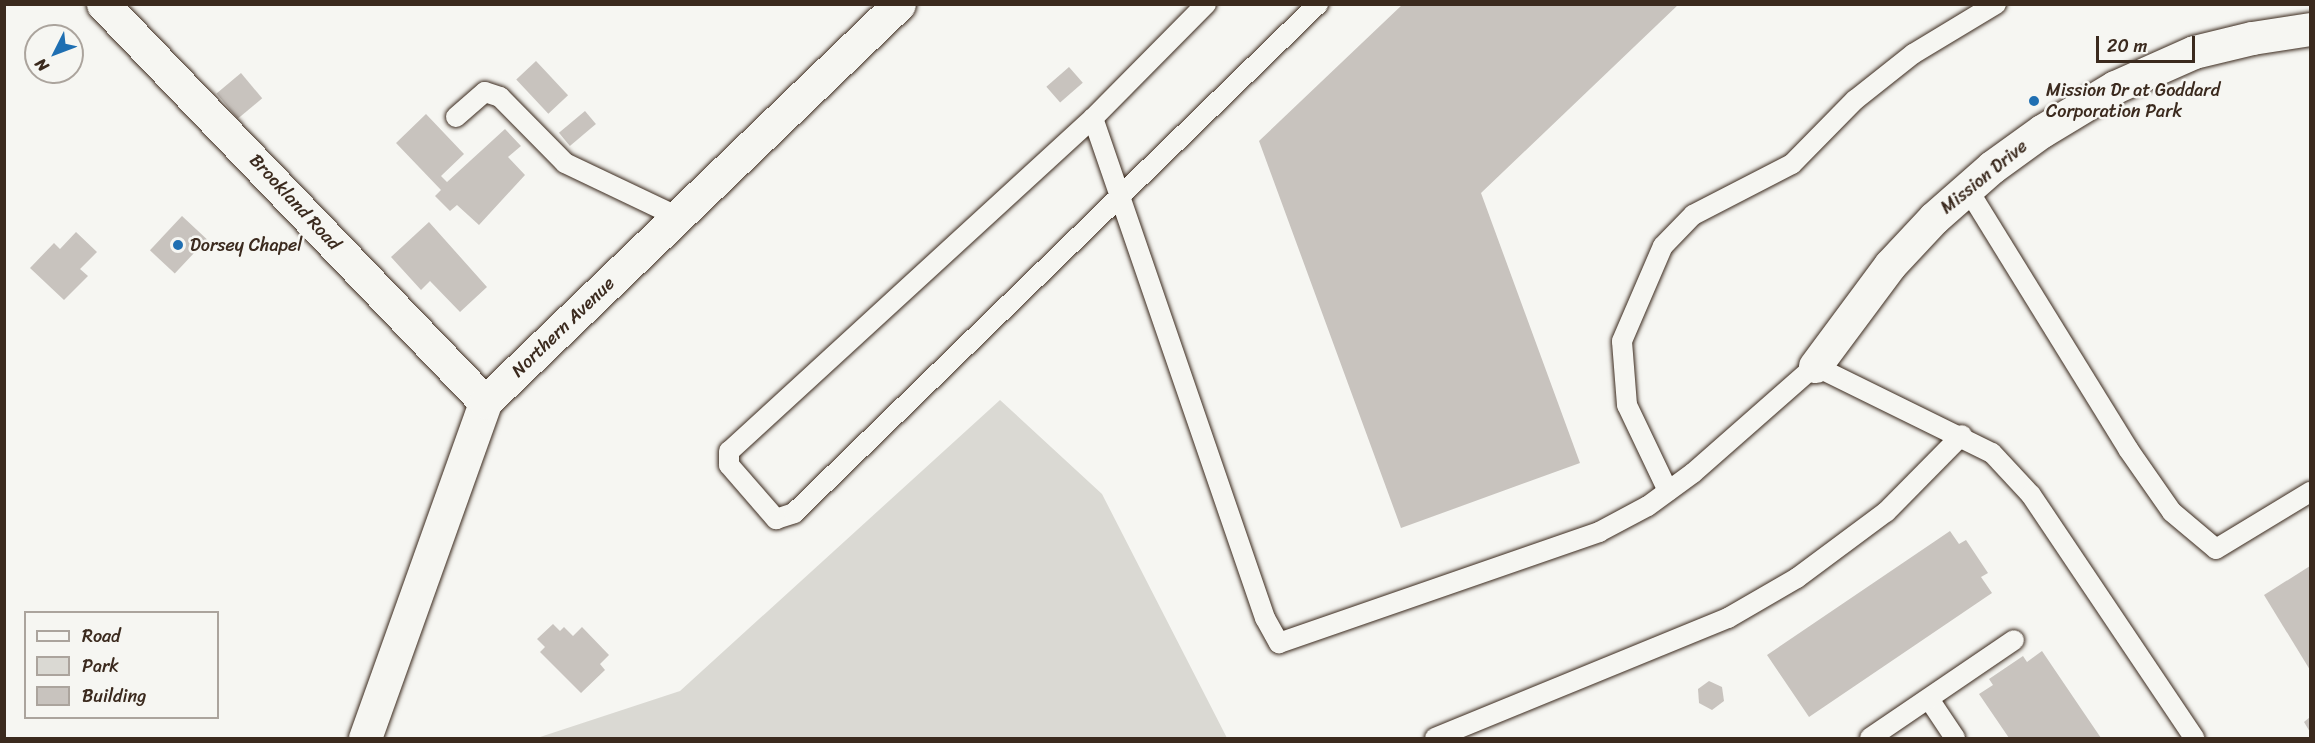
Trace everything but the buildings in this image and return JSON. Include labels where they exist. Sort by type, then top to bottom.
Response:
[{"type":"street","name":"Brookland Road","points":[[103,4],[485,402]]},
{"type":"street","name":"Northern Avenue","points":[[365,738],[485,402],[898,4]]},
{"type":"street","name":"Mission Drive","points":[[1815,366],[1890,265],[1967,188],[2043,131],[2115,87],[2194,52],[2252,38],[2310,30]]},
{"type":"lane","points":[[1206,4],[1093,118],[729,451],[729,465],[776,519],[794,513],[1318,4]]},
{"type":"lane","points":[[1668,491],[1627,405],[1622,341],[1663,246],[1694,215],[1792,164],[1855,100],[1912,54],[1996,4]]},
{"type":"lane","points":[[456,117],[485,93],[500,97],[565,163],[678,217]]},
{"type":"lane","points":[[1093,118],[1265,618],[1280,643],[1599,532],[1668,491],[1815,366],[1962,435],[1992,453],[2031,495],[2194,738]]},
{"type":"lane","points":[[1967,188],[2128,448],[2172,512],[2216,549],[2310,492]]},
{"type":"lane","points":[[1436,738],[1728,618],[1805,572],[1886,512],[1962,435]]},
{"type":"lane","points":[[1870,738],[2014,640]]},
{"type":"lane","points":[[1929,699],[1955,738]]},
{"type":"green space","points":[[1000,400],[1102,494],[1227,738],[537,738],[680,691]]},
{"type":"place","name":"Mission Dr at Goddard Corporation Park","points":[[2034,101]]},
{"type":"place","name":"Dorsey Chapel","points":[[178,245]]}]
